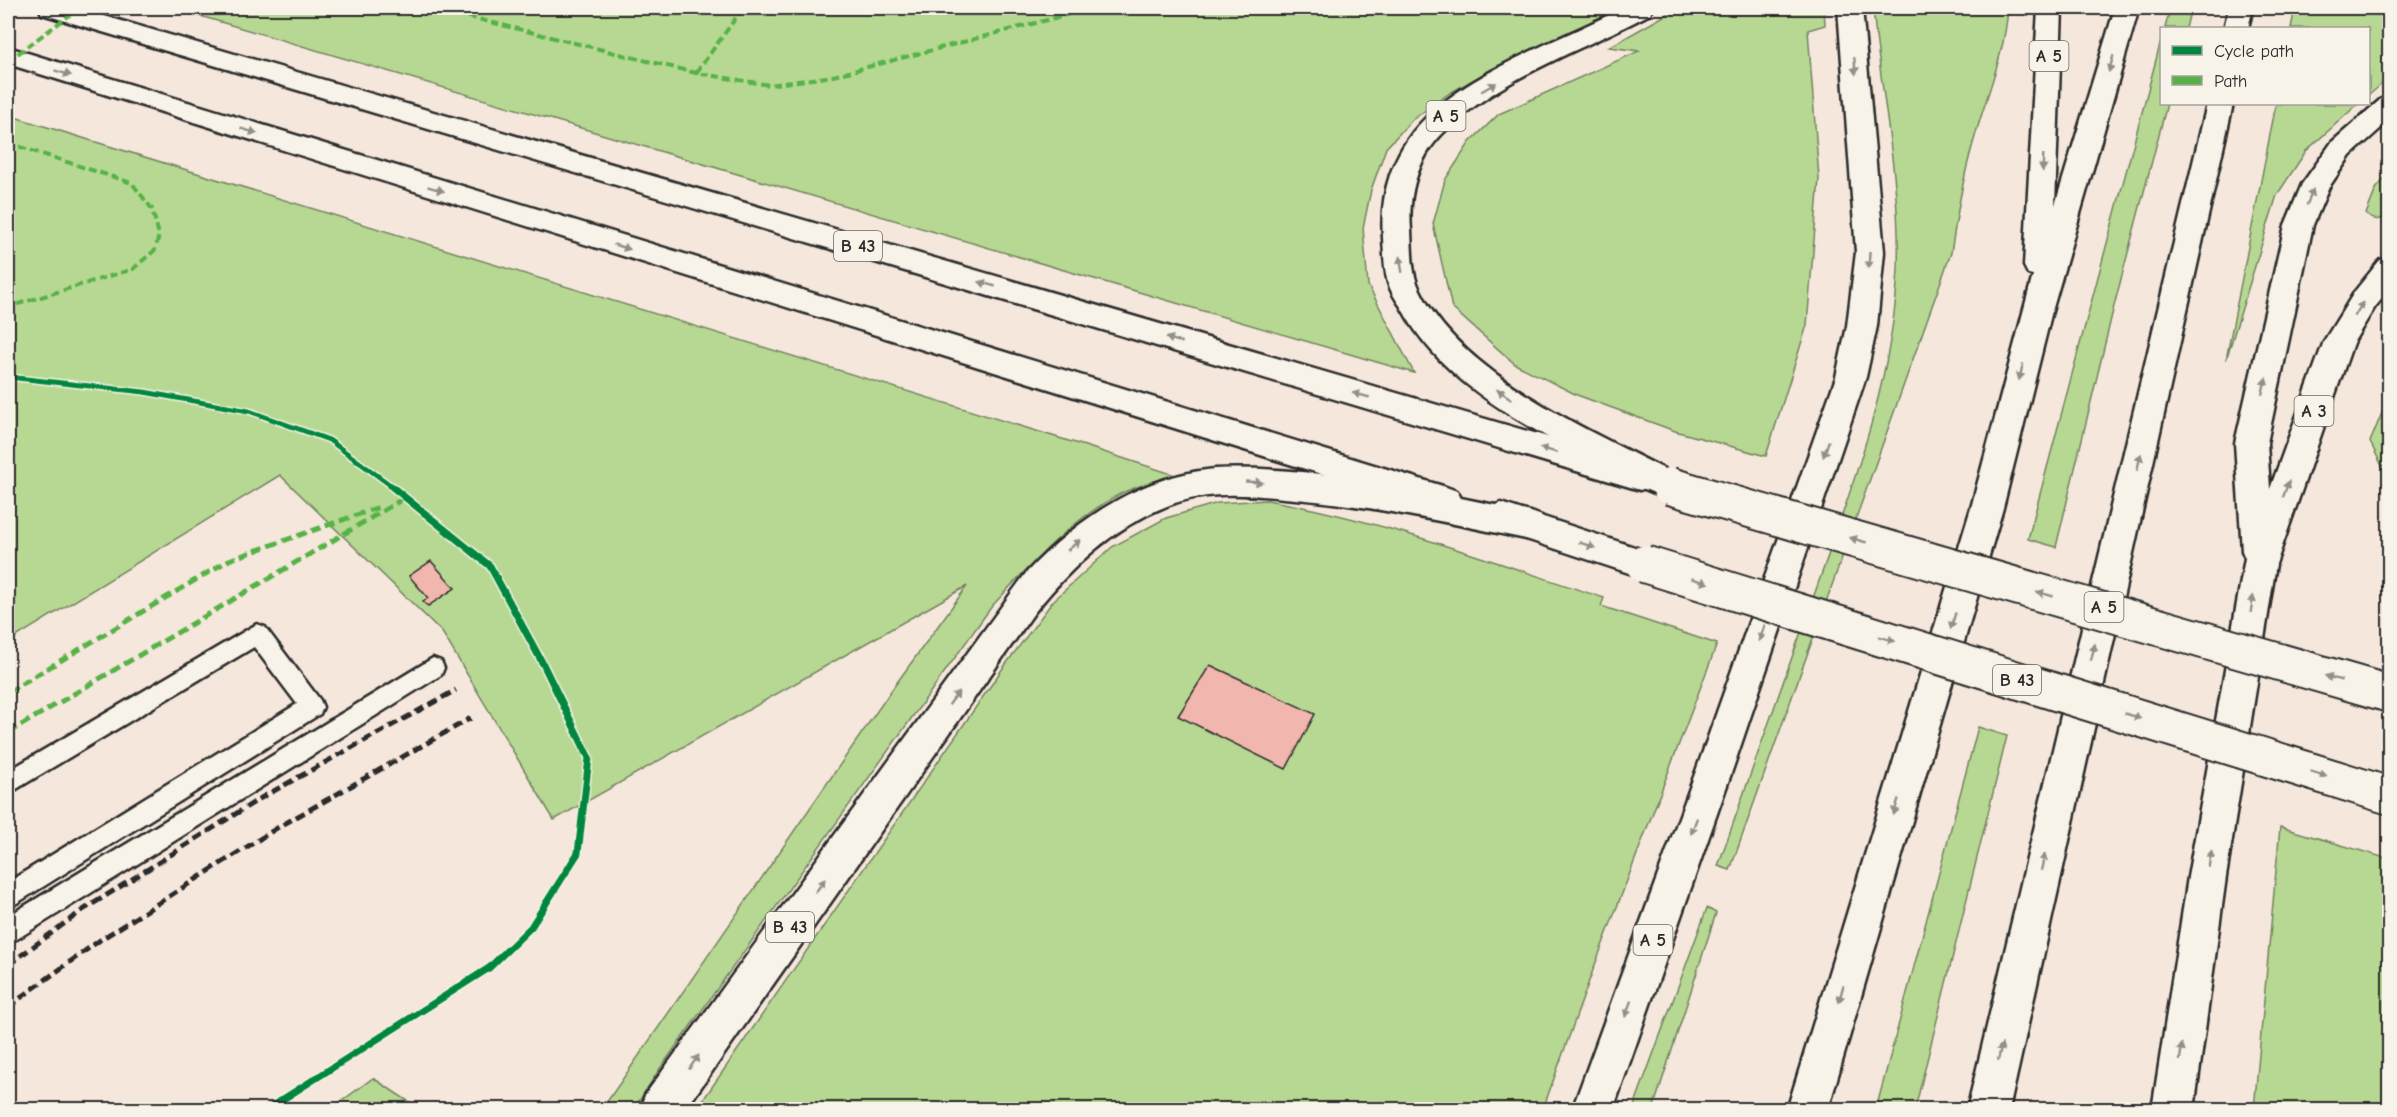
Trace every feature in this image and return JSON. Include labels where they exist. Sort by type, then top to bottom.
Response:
[{"type":"highway","name":"B 43","points":[[51,8],[1665,484],[2390,694]]},
{"type":"highway","name":"A 5","points":[[1641,8],[1488,86],[1454,108],[1431,129],[1414,153],[1399,185],[1394,216],[1404,287],[1420,318],[1473,374],[1545,420],[1665,484]]},
{"type":"highway","name":"A 5","points":[[1592,1110],[1714,771],[1853,367],[1862,326],[1870,252],[1850,8]]},
{"type":"highway","name":"A 5","points":[[2036,315],[2050,8]]},
{"type":"highway","name":"A 5","points":[[1807,1110],[1987,508],[2036,315],[2127,8]]},
{"type":"highway","points":[[2236,27],[2241,8]]},
{"type":"highway","name":"B 43","points":[[8,55],[1531,526],[1644,564],[2390,796]]},
{"type":"highway","name":"A 5","points":[[1988,1110],[2045,853],[2130,500],[2220,105]]},
{"type":"highway","points":[[2173,1110],[2209,866],[2259,564],[2251,443],[2299,225],[2316,184],[2341,149],[2390,105]]},
{"type":"highway","name":"A 3","points":[[2259,564],[2339,341],[2365,299],[2390,268]]},
{"type":"highway","name":"B 43","points":[[660,1110],[1022,603],[1046,571],[1075,543],[1125,510],[1186,487],[1232,481],[1317,486],[1531,526]]},
{"type":"lane","points":[[8,783],[257,634],[312,707],[8,896]]},
{"type":"lane","points":[[8,930],[433,668]]},
{"type":"green space","points":[[173,8],[1622,8],[1549,45],[1492,69],[1450,93],[1412,120],[1386,148],[1371,190],[1363,228],[1368,285],[1414,373]]},
{"type":"green space","points":[[1678,8],[1824,8],[1825,25],[1808,30],[1819,179],[1807,325],[1766,456],[1675,431],[1577,395],[1515,364],[1452,308],[1433,224],[1445,180],[1470,142],[1499,114],[1639,51],[1609,47]]},
{"type":"green space","points":[[1873,8],[2008,8],[1999,58],[1967,168],[1951,253],[1730,870],[1718,866],[1858,469],[1880,390],[1895,310],[1898,236],[1894,171]]},
{"type":"green space","points":[[2170,8],[2191,8],[2186,27],[2165,27]]},
{"type":"green space","points":[[2295,8],[2389,8],[2389,78],[2370,94],[2370,27],[2291,27]]},
{"type":"green space","points":[[2160,45],[2160,105],[2167,105],[2115,302],[2056,547],[2028,539]]},
{"type":"green space","points":[[2276,105],[2357,105],[2306,151],[2277,195],[2226,360]]},
{"type":"green space","points":[[8,115],[1175,475],[1122,493],[1085,516],[1052,544],[992,606],[659,1070],[634,1109],[602,1109],[893,688],[967,586],[554,820],[442,632],[280,475],[8,642]]},
{"type":"green space","points":[[2389,173],[2389,216],[2374,219],[2366,214],[2376,189]]},
{"type":"green space","points":[[2389,396],[2389,480],[2370,442]]},
{"type":"green space","points":[[1267,500],[1310,508],[1437,543],[1604,598],[1601,606],[1717,644],[1593,970],[1543,1109],[696,1110],[1003,668],[1053,601],[1112,547],[1166,518],[1218,503]]},
{"type":"green space","points":[[1978,727],[2007,736],[1915,1109],[1876,1109]]},
{"type":"green space","points":[[2280,827],[2389,859],[2389,1109],[2254,1109]]},
{"type":"green space","points":[[1707,908],[1716,913],[1653,1109],[1633,1109]]},
{"type":"green space","points":[[373,1078],[420,1109],[331,1109]]},
{"type":"building","points":[[431,561],[455,588],[428,606],[423,602],[428,598],[409,576]]},
{"type":"building","points":[[1210,665],[1315,714],[1286,769],[1178,716]]},
{"type":"railway","points":[[8,965],[83,910],[261,798],[456,690]]},
{"type":"railway","points":[[8,1007],[100,940],[277,828],[471,718]]},
{"type":"marked path","points":[[8,61],[79,8]]},
{"type":"marked path","points":[[433,8],[696,73],[770,85],[833,76],[1093,8]]},
{"type":"marked path","points":[[696,73],[743,8]]},
{"type":"marked path","points":[[8,143],[132,183],[152,209],[159,235],[155,250],[133,269],[8,307]]},
{"type":"marked path","points":[[8,733],[406,497]]},
{"type":"marked path","points":[[8,692],[229,560],[382,506]]},
{"type":"cycle path","points":[[8,377],[144,392],[249,411],[329,440],[406,497],[490,566],[543,664],[589,758],[578,853],[531,927],[489,968],[266,1110]]}]
